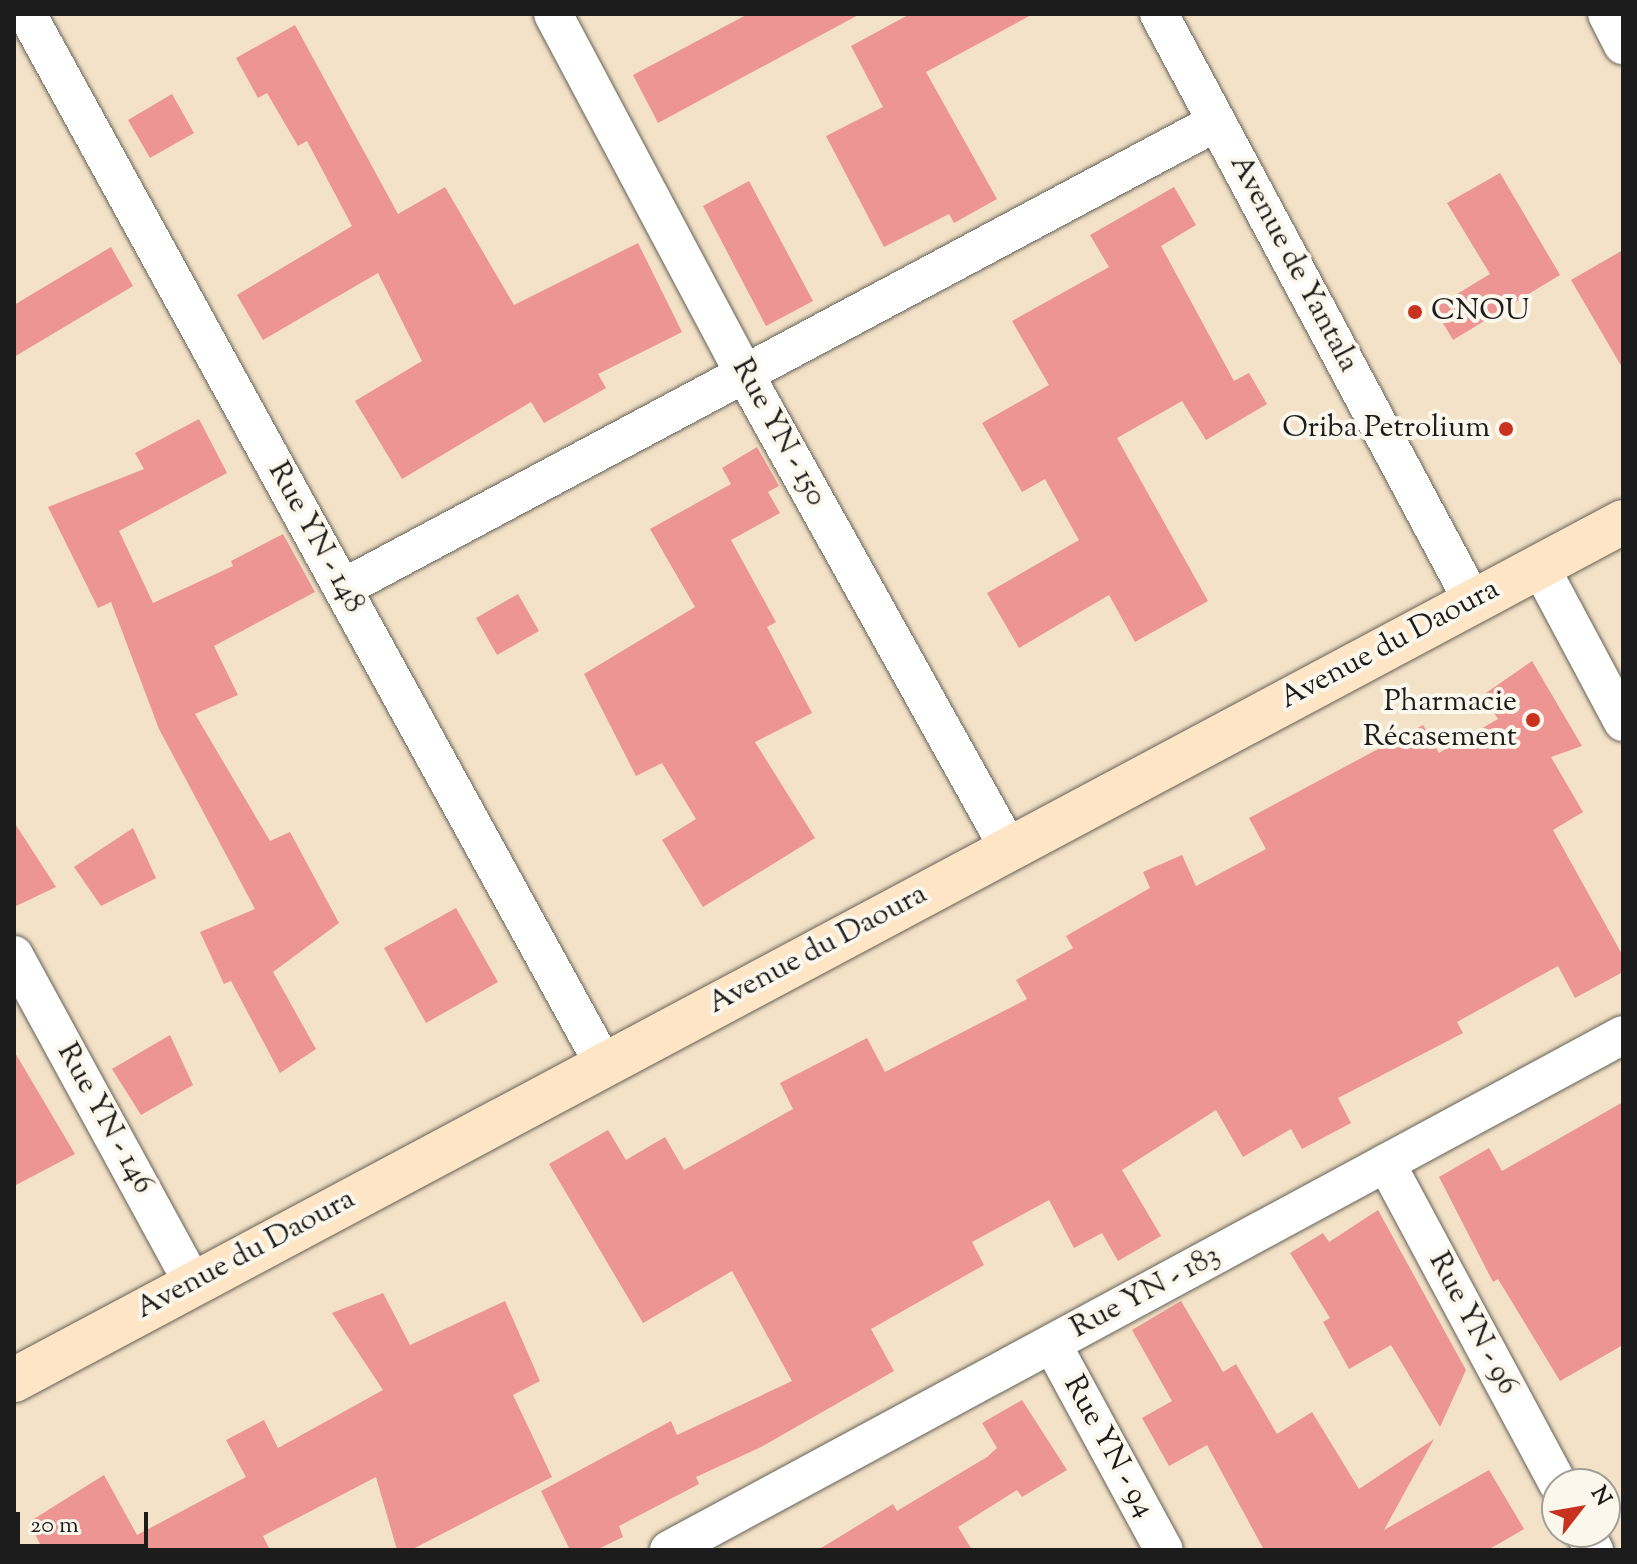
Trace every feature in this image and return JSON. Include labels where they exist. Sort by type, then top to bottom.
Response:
[{"type":"street","name":"Rue YN - 148","points":[[27,14],[603,1063]]},
{"type":"street","name":"Rue YN - 150","points":[[553,14],[743,371],[1009,849]]},
{"type":"street","name":"Avenue de Yantala","points":[[1159,14],[1472,600]]},
{"type":"street","points":[[1607,14],[1623,45]]},
{"type":"street","points":[[343,588],[743,371],[1217,122]]},
{"type":"street","name":"Avenue du Daoura","points":[[14,1380],[603,1063],[1623,522]]},
{"type":"street","points":[[1539,565],[1623,722]]},
{"type":"street","name":"Rue YN - 146","points":[[14,955],[193,1283]]},
{"type":"street","name":"Rue YN - 183","points":[[669,1550],[724,1537],[1052,1344],[1623,1035]]},
{"type":"street","name":"Rue YN - 96","points":[[1386,1163],[1549,1468]]},
{"type":"street","name":"Rue YN - 94","points":[[1052,1344],[1164,1550]]},
{"type":"building","points":[[748,14],[860,14],[658,123],[633,75]]},
{"type":"building","points":[[910,14],[1033,14],[926,72],[997,199],[954,223],[949,214],[884,247],[826,136],[883,107],[851,46]]},
{"type":"building","points":[[295,25],[398,214],[445,187],[514,305],[638,243],[682,332],[598,374],[606,388],[544,423],[531,402],[402,479],[355,401],[422,361],[378,273],[263,340],[237,295],[352,226],[307,141],[298,146],[267,93],[258,98],[236,58]]},
{"type":"building","points":[[172,94],[194,133],[150,158],[128,120]]},
{"type":"building","points":[[1500,173],[1560,275],[1453,340],[1434,308],[1490,274],[1447,203]]},
{"type":"building","points":[[749,181],[813,301],[766,326],[703,206]]},
{"type":"building","points":[[1174,187],[1196,225],[1161,246],[1234,381],[1249,373],[1267,404],[1206,440],[1182,401],[1117,438],[1208,601],[1135,642],[1109,595],[1019,648],[987,593],[1079,540],[1045,479],[1022,492],[982,423],[1049,385],[1012,321],[1109,267],[1090,235]]},
{"type":"building","points":[[111,247],[133,286],[14,357],[14,305]]},
{"type":"building","points":[[1623,250],[1623,369],[1571,280]]},
{"type":"building","points":[[199,419],[227,473],[119,531],[153,603],[233,566],[231,561],[283,534],[315,592],[214,646],[238,695],[195,714],[270,841],[290,832],[339,923],[273,972],[316,1049],[280,1073],[231,981],[224,984],[200,932],[255,909],[159,729],[111,602],[98,608],[48,507],[144,469],[135,453]]},
{"type":"building","points":[[757,447],[779,486],[768,492],[780,513],[731,540],[776,622],[767,627],[812,713],[755,742],[815,838],[703,907],[662,840],[696,819],[662,763],[636,776],[584,674],[695,607],[650,529],[731,484],[722,468]]},
{"type":"building","points":[[518,594],[539,631],[497,655],[476,618]]},
{"type":"building","points":[[1532,661],[1582,746],[1551,757],[1583,812],[1553,830],[1623,956],[1623,972],[1575,998],[1558,966],[1457,1022],[1463,1033],[1338,1098],[1351,1123],[1302,1149],[1291,1129],[1243,1157],[1216,1110],[1122,1170],[1161,1236],[1118,1261],[1102,1233],[1074,1248],[1049,1200],[972,1242],[984,1265],[871,1329],[894,1371],[761,1447],[696,1477],[699,1484],[619,1526],[623,1537],[596,1550],[570,1550],[541,1491],[671,1421],[677,1435],[792,1381],[732,1271],[643,1323],[549,1164],[608,1130],[626,1160],[665,1137],[684,1170],[793,1109],[780,1083],[867,1038],[885,1072],[1027,999],[1016,980],[1073,948],[1066,936],[1150,888],[1143,872],[1182,855],[1196,886],[1266,849],[1249,818],[1423,725],[1439,753],[1498,719],[1483,695]]},
{"type":"building","points":[[14,822],[56,887],[14,907]]},
{"type":"building","points":[[133,828],[156,878],[101,906],[74,867]]},
{"type":"building","points":[[456,908],[498,982],[426,1023],[384,948]]},
{"type":"building","points":[[170,1035],[193,1085],[141,1115],[112,1069]]},
{"type":"building","points":[[14,1051],[75,1154],[14,1186]]},
{"type":"building","points":[[1623,1102],[1623,1345],[1560,1381],[1498,1279],[1493,1282],[1439,1177],[1489,1148],[1502,1171]]},
{"type":"building","points":[[1378,1210],[1466,1370],[1440,1427],[1391,1345],[1349,1369],[1323,1322],[1330,1318],[1290,1253],[1323,1233],[1329,1242]]},
{"type":"building","points":[[383,1293],[410,1345],[505,1301],[540,1381],[513,1395],[552,1477],[411,1550],[397,1550],[376,1477],[263,1536],[270,1550],[43,1550],[29,1522],[104,1475],[137,1535],[246,1477],[226,1440],[264,1420],[278,1448],[383,1390],[332,1313]]},
{"type":"building","points":[[1181,1301],[1223,1372],[1236,1364],[1277,1434],[1312,1412],[1359,1489],[1434,1439],[1384,1530],[1489,1470],[1524,1529],[1488,1550],[1264,1550],[1207,1445],[1169,1466],[1142,1418],[1172,1401],[1132,1330]]},
{"type":"building","points":[[1022,1400],[1067,1470],[1022,1497],[1017,1490],[958,1527],[972,1550],[818,1550],[893,1504],[897,1511],[987,1457],[997,1448],[982,1423]]},
{"type":"place","name":"CNOU","points":[[1415,312]]},
{"type":"place","name":"Oriba Petrolium","points":[[1506,429]]},
{"type":"place","name":"Pharmacie Récasement","points":[[1533,720]]}]
